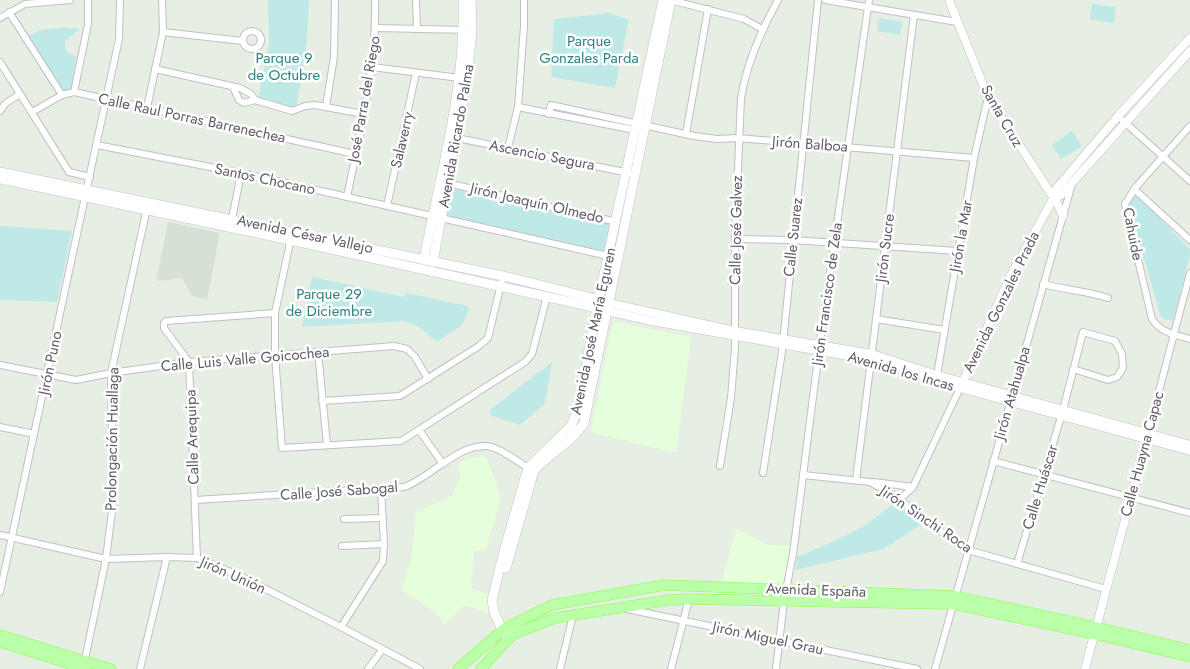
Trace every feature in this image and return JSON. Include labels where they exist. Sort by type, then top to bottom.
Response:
[{"type":"main road","name":"Avenida Ricardo Palma","points":[[427,265],[452,137],[468,80],[468,30],[463,0]]},
{"type":"main road","name":"Avenida Ricardo Palma","points":[[437,217],[447,183],[471,0]]},
{"type":"main road","name":"Avenida José María Eguren","points":[[508,632],[494,612],[493,594],[528,468],[542,452],[560,439],[576,418],[598,303],[663,0]]},
{"type":"main road","name":"Avenida José María Eguren","points":[[508,632],[498,608],[498,594],[530,479],[542,462],[567,444],[584,423],[671,0]]},
{"type":"main road","name":"Avenida César Vallejo","points":[[0,172],[63,188],[427,265],[503,276],[608,307]]},
{"type":"main road","name":"Avenida César Vallejo","points":[[0,180],[63,188]]},
{"type":"main road","name":"Avenida César Vallejo","points":[[148,206],[232,219],[291,236]]},
{"type":"main road","name":"Avenida César Vallejo","points":[[427,265],[500,286],[547,296],[598,303]]},
{"type":"main road","name":"Avenida España","points":[[458,669],[508,632],[552,605],[664,585],[788,589],[954,600],[1190,650]]},
{"type":"main road","name":"Avenida España","points":[[481,669],[508,632],[555,618],[618,607],[689,599],[784,601],[954,600]]},
{"type":"main road","points":[[552,605],[549,610],[555,618]]},
{"type":"main road","name":"Avenida España","points":[[1095,630],[1190,658]]},
{"type":"main road","points":[[0,635],[85,667]]},
{"type":"main road","points":[[0,642],[85,667],[111,669]]},
{"type":"street","points":[[0,18],[25,4],[70,0]]},
{"type":"street","points":[[74,92],[88,24],[88,0]]},
{"type":"street","name":"Jirón Puno","points":[[0,592],[119,39],[120,0]]},
{"type":"street","points":[[147,108],[163,32],[162,0]]},
{"type":"street","points":[[326,106],[334,57],[335,0]]},
{"type":"street","name":"José Parra del Riego","points":[[347,197],[372,67],[376,28],[375,0]]},
{"type":"street","points":[[416,0],[417,29]]},
{"type":"street","points":[[508,148],[518,107],[524,0]]},
{"type":"street","points":[[671,0],[744,19],[762,29]]},
{"type":"street","name":"Calle José Galvez","points":[[720,466],[731,398],[735,334],[735,239],[740,98],[744,78],[762,29],[778,0]]},
{"type":"street","name":"Calle Suarez","points":[[763,473],[783,342],[818,0]]},
{"type":"street","points":[[825,0],[868,4],[914,16],[957,22]]},
{"type":"street","name":"Santa Cruz","points":[[949,0],[988,97],[1053,200],[1057,203],[1063,216]]},
{"type":"street","name":"Jirón Francisco de Zela","points":[[776,669],[868,4]]},
{"type":"street","points":[[686,134],[708,9]]},
{"type":"street","points":[[9,12],[62,95]]},
{"type":"street","name":"Jirón Sucre","points":[[856,480],[914,16]]},
{"type":"street","points":[[376,28],[468,30]]},
{"type":"street","points":[[163,32],[243,41]]},
{"type":"street","name":"Avenida Gonzales Prada","points":[[900,499],[913,487],[1010,277],[1053,200],[1056,189],[1118,116],[1190,38]]},
{"type":"street","name":"Avenida Gonzales Prada","points":[[1053,200],[1061,195],[1190,51]]},
{"type":"street","points":[[0,62],[69,172],[90,176]]},
{"type":"street","points":[[372,67],[460,78]]},
{"type":"street","points":[[155,69],[247,91],[255,100]]},
{"type":"street","name":"Salaverry","points":[[387,206],[416,73]]},
{"type":"street","points":[[233,87],[236,96],[242,103],[255,100],[292,111],[308,105],[326,106],[362,114]]},
{"type":"street","name":"Calle Raul Porras Barrenechea","points":[[32,112],[62,95],[74,92],[355,154]]},
{"type":"street","points":[[0,111],[20,94]]},
{"type":"street","name":"Jirón la Mar","points":[[937,375],[974,158],[988,97]]},
{"type":"street","name":"Jirón Balboa","points":[[518,107],[549,114],[551,105],[636,127],[646,125],[717,139],[738,138],[974,158]]},
{"type":"street","points":[[1118,116],[1190,181]]},
{"type":"street","name":"Cahuide","points":[[1190,126],[1134,189],[1125,204],[1152,319],[1157,327],[1174,335],[1190,338]]},
{"type":"street","name":"Ascencio Segura","points":[[452,137],[636,174]]},
{"type":"street","name":"Santos Chocano","points":[[97,145],[347,197],[608,256]]},
{"type":"street","points":[[63,188],[69,172]]},
{"type":"street","points":[[232,219],[241,174]]},
{"type":"street","name":"Jirón Atahualpa","points":[[935,669],[1072,182]]},
{"type":"street","name":"Jirón Joaquín Olmedo","points":[[447,183],[626,224]]},
{"type":"street","points":[[1134,189],[1190,240]]},
{"type":"street","name":"Prolongación Huallaga","points":[[85,667],[106,559],[113,503],[111,373],[148,206]]},
{"type":"street","points":[[291,236],[275,313],[275,355],[282,448],[401,441],[524,362],[532,354],[547,296]]},
{"type":"street","points":[[735,239],[834,242],[958,251]]},
{"type":"street","name":"Calle Huayna Capac","points":[[1085,669],[1190,273]]},
{"type":"street","points":[[322,401],[400,396],[479,346],[488,338],[503,276]]},
{"type":"street","points":[[1043,284],[1066,290],[1089,292],[1108,298]]},
{"type":"street","name":"Avenida los Incas","points":[[608,307],[735,334],[871,357],[937,375],[961,385]]},
{"type":"street","points":[[189,362],[164,328],[166,321],[275,313]]},
{"type":"street","points":[[876,319],[944,330]]},
{"type":"street","name":"Calle Huáscar","points":[[1017,564],[1062,413],[1073,369],[1083,332],[1115,341],[1122,354],[1123,368],[1117,377],[1108,380],[1073,369]]},
{"type":"street","name":"Calle Luis Valle Goicochea","points":[[0,365],[76,380],[189,362],[394,346],[407,349],[415,357],[428,380]]},
{"type":"street","points":[[318,352],[327,445]]},
{"type":"street","name":"Avenida los Incas","points":[[871,357],[961,385],[1062,413],[1147,436],[1190,445]]},
{"type":"street","name":"Calle Arequipa","points":[[189,362],[197,558]]},
{"type":"street","points":[[0,427],[34,434]]},
{"type":"street","points":[[420,430],[443,464]]},
{"type":"street","name":"Avenida los Incas","points":[[1147,436],[1190,452]]},
{"type":"street","name":"Calle José Sabogal","points":[[195,500],[404,487],[414,484],[469,449],[487,446],[510,456],[528,468]]},
{"type":"street","points":[[993,461],[1190,513]]},
{"type":"street","name":"Jirón Sinchi Roca","points":[[803,475],[870,482],[900,499],[930,524],[968,550],[1106,589]]},
{"type":"street","points":[[870,482],[913,487]]},
{"type":"street","points":[[341,627],[383,561],[381,488]]},
{"type":"street","points":[[344,519],[383,518]]},
{"type":"street","name":"Jirón Unión","points":[[0,535],[106,559],[197,558],[341,627],[420,669]]},
{"type":"street","points":[[342,546],[384,544]]},
{"type":"street","points":[[140,669],[167,557]]},
{"type":"street","points":[[671,669],[689,599]]},
{"type":"street","name":"Jirón Miguel Grau","points":[[618,607],[917,669]]},
{"type":"street","points":[[560,669],[573,615]]},
{"type":"street","points":[[368,669],[382,650]]},
{"type":"shaded area","points":[[168,222],[220,233],[207,299],[192,296],[182,278],[156,281]]},
{"type":"shaded area","points":[[613,322],[691,337],[676,453],[591,432]]},
{"type":"shaded area","points":[[486,456],[501,498],[486,549],[474,551],[471,588],[492,596],[487,612],[465,605],[445,624],[435,612],[402,590],[412,555],[416,512],[452,496],[461,476],[458,464],[467,459]]},
{"type":"shaded area","points":[[736,529],[767,545],[790,546],[785,582],[780,586],[722,581]]},
{"type":"green space","name":"Parque 9 de Octubre","points":[[268,0],[309,0],[307,41],[303,68],[296,108],[292,109],[258,99],[269,43]]},
{"type":"green space","points":[[1092,4],[1116,7],[1114,23],[1090,20]]},
{"type":"green space","name":"Parque Gonzales Parda","points":[[609,13],[629,20],[615,88],[551,77],[554,19]]},
{"type":"green space","points":[[879,18],[902,22],[900,35],[877,31]]},
{"type":"green space","points":[[64,27],[80,29],[65,41],[66,50],[76,57],[71,90],[61,92],[27,36],[42,30]]},
{"type":"green space","points":[[1072,131],[1082,146],[1061,159],[1052,145]]},
{"type":"green space","points":[[452,188],[611,225],[605,253],[447,216]]},
{"type":"green space","points":[[1135,193],[1190,249],[1173,321],[1163,319],[1160,315],[1129,205]]},
{"type":"green space","points":[[0,226],[72,231],[57,302],[0,300]]},
{"type":"green space","name":"Parque 29 de Diciembre","points":[[312,277],[404,297],[406,293],[468,306],[469,310],[462,325],[437,342],[419,327],[405,321],[302,327]]},
{"type":"green space","points":[[552,362],[545,404],[520,425],[490,415],[490,410]]},
{"type":"green space","points":[[894,503],[922,524],[883,549],[796,570],[797,556],[849,534],[867,524]]}]
